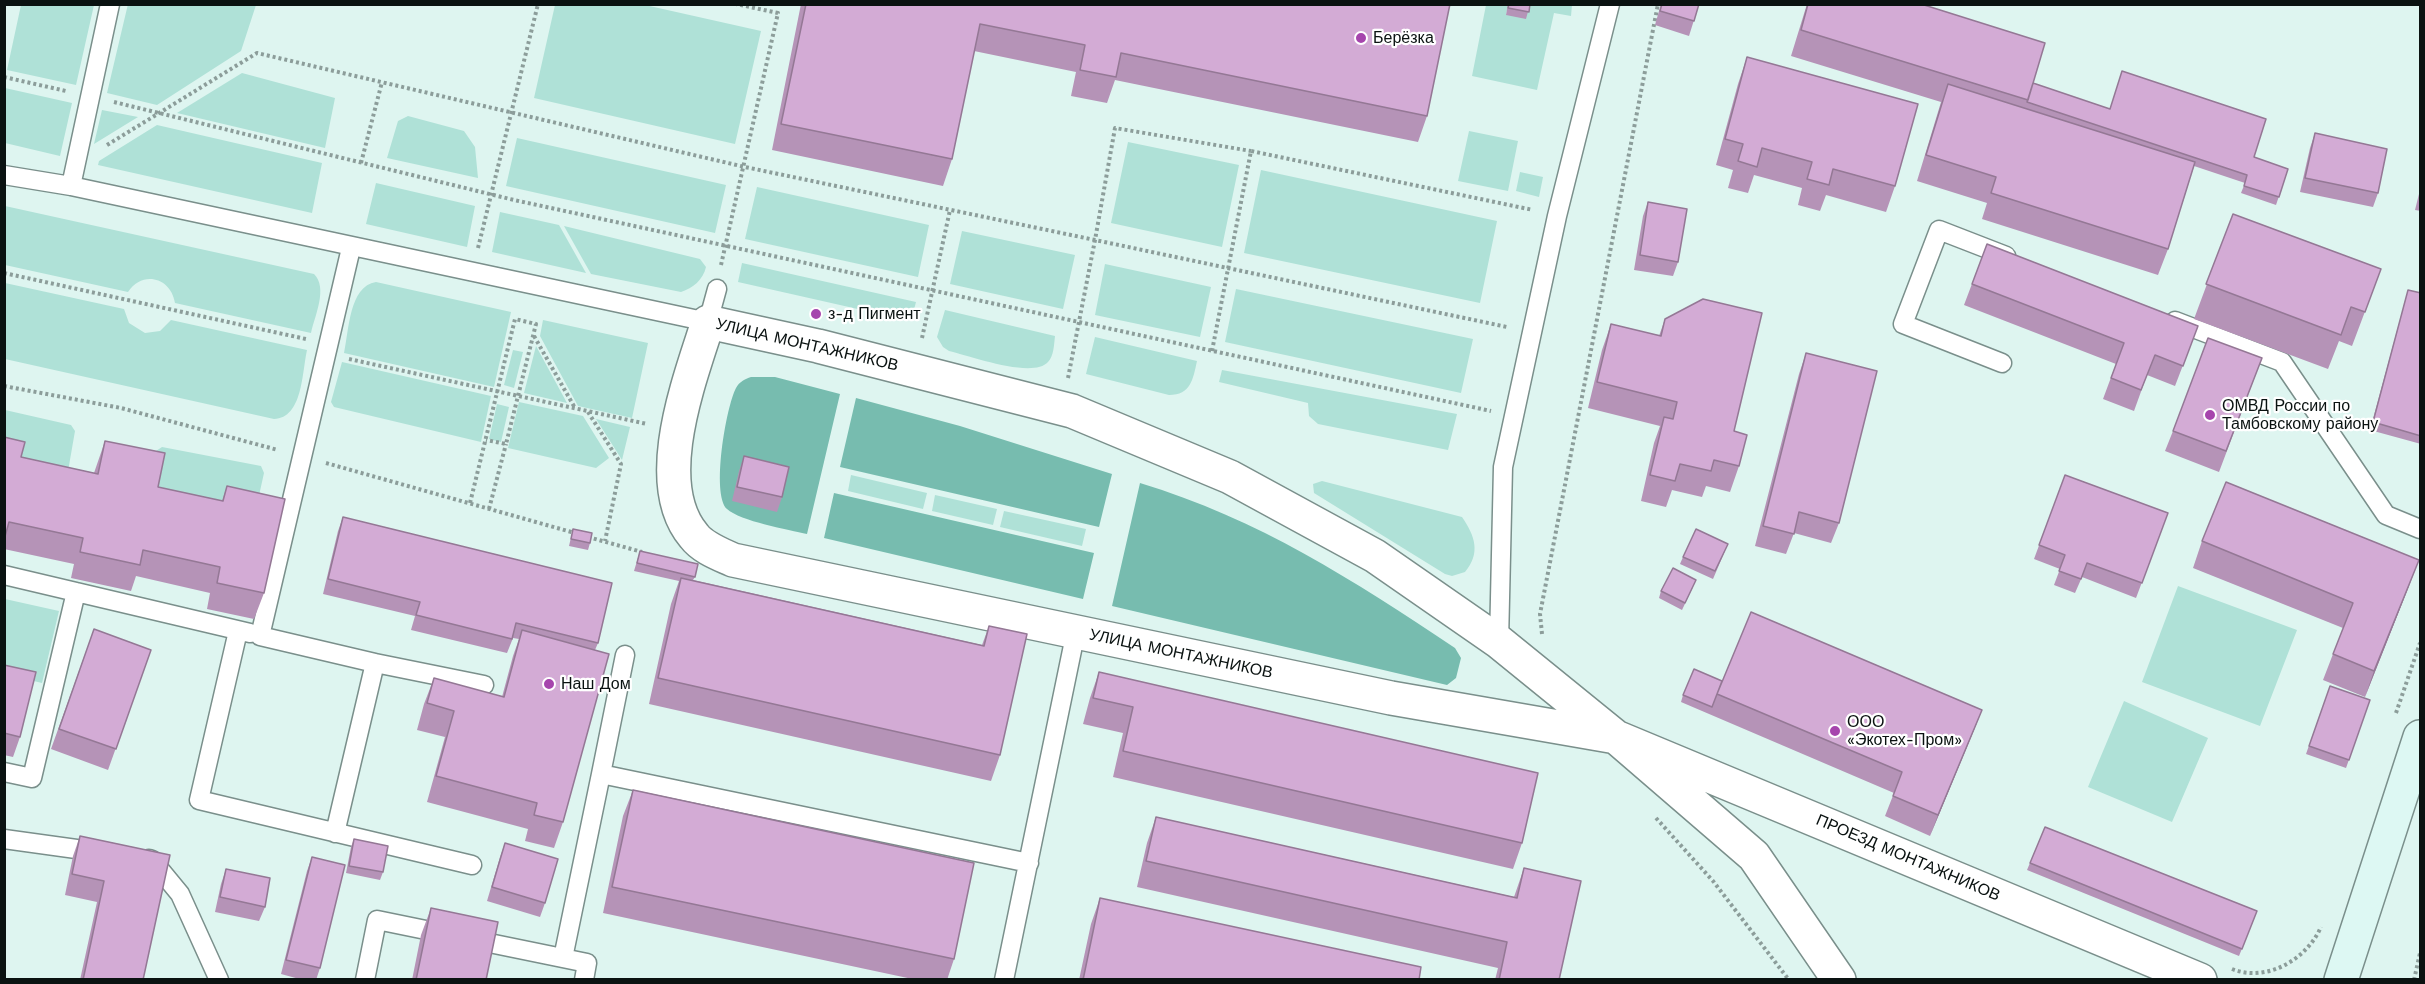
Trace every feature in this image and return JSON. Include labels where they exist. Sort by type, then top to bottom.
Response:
[{"type":"main road","points":[[2341,980],[2421,737]]},
{"type":"street","name":"УЛИЦА МОНТАЖНИКОВ","points":[[1616,736],[1391,698],[733,560],[718,553],[694,536],[685,522],[674,468],[677,430],[708,322],[914,370],[1062,409],[1230,477],[1375,556],[1499,642],[1616,736],[1754,856],[1839,980]]},
{"type":"street","name":"ПРОЕЗД МОНТАЖНИКОВ","points":[[1616,736],[2214,974]]},
{"type":"lane","points":[[71,186],[110,4]]},
{"type":"lane","points":[[1499,642],[1503,466],[1557,216],[1610,4]]},
{"type":"lane","points":[[4,175],[71,186],[351,248],[708,322],[717,289]]},
{"type":"lane","points":[[2002,363],[1904,324],[1939,230],[2028,264]]},
{"type":"lane","points":[[260,636],[351,248]]},
{"type":"lane","points":[[2160,315],[2282,362],[2386,515],[2421,529]]},
{"type":"lane","points":[[4,575],[375,663],[483,685]]},
{"type":"lane","points":[[4,772],[32,778],[76,592]]},
{"type":"lane","points":[[238,631],[199,800],[472,865]]},
{"type":"lane","points":[[1004,980],[1076,631]]},
{"type":"lane","points":[[563,958],[625,654]]},
{"type":"lane","points":[[335,833],[375,663]]},
{"type":"lane","points":[[601,774],[1029,863]]},
{"type":"lane","points":[[4,839],[152,860],[180,894],[219,980]]},
{"type":"lane","points":[[365,980],[377,920],[587,963],[584,980]]},
{"type":"path","points":[[473,273],[490,194],[538,4]]},
{"type":"path","points":[[717,289],[778,13],[736,4]]},
{"type":"path","points":[[1544,640],[1540,614],[1658,4]]},
{"type":"path","points":[[75,164],[257,53],[745,167],[1532,332]]},
{"type":"path","points":[[4,77],[490,194],[1515,417]]},
{"type":"path","points":[[361,163],[382,82]]},
{"type":"path","points":[[1062,409],[1080,324],[1115,128],[1251,151],[1557,216]]},
{"type":"path","points":[[1212,351],[1251,151]]},
{"type":"path","points":[[914,370],[950,210]]},
{"type":"path","points":[[4,273],[327,349],[497,392],[677,430]]},
{"type":"path","points":[[470,503],[515,319],[536,324],[489,508]]},
{"type":"path","points":[[534,335],[575,408]]},
{"type":"path","points":[[587,411],[621,464],[605,541]]},
{"type":"path","points":[[486,440],[506,444]]},
{"type":"path","points":[[2394,720],[2421,643]]},
{"type":"path","points":[[2214,974],[2258,973],[2293,961],[2311,946],[2324,918]]},
{"type":"path","points":[[2414,980],[2421,953]]},
{"type":"green space","points":[[128,4],[256,5],[241,51],[157,105],[107,93]]},
{"type":"green space","points":[[21,5],[94,5],[76,85],[7,70]]},
{"type":"green space","points":[[555,5],[645,5],[761,31],[735,144],[534,98]]},
{"type":"green space","points":[[1486,5],[1508,5],[1506,15],[1514,5],[1572,5],[1571,16],[1554,13],[1537,90],[1472,76]]},
{"type":"green space","points":[[242,73],[335,98],[325,148],[177,113]]},
{"type":"green space","points":[[5,88],[72,103],[60,156],[5,143]]},
{"type":"green space","points":[[102,110],[138,117],[94,144]]},
{"type":"green space","points":[[408,116],[464,131],[475,147],[478,178],[387,158],[398,121]]},
{"type":"green space","points":[[157,125],[322,163],[312,213],[98,165],[99,161]]},
{"type":"green space","points":[[1469,131],[1518,141],[1508,191],[1458,181]]},
{"type":"green space","points":[[517,138],[726,185],[715,233],[506,186]]},
{"type":"green space","points":[[1128,142],[1239,165],[1222,247],[1111,223]]},
{"type":"green space","points":[[1261,170],[1497,221],[1480,303],[1244,253]]},
{"type":"green space","points":[[1520,172],[1543,177],[1539,197],[1516,191]]},
{"type":"green space","points":[[376,183],[475,206],[467,247],[366,224]]},
{"type":"green space","points":[[757,187],[929,225],[918,277],[745,239]]},
{"type":"green space","points":[[5,206],[314,274],[318,280],[320,294],[311,333],[175,303],[168,287],[155,280],[141,281],[128,292],[5,265]]},
{"type":"green space","points":[[500,212],[559,225],[586,273],[492,252]]},
{"type":"green space","points":[[564,226],[700,259],[706,267],[697,283],[681,292],[591,274]]},
{"type":"green space","points":[[962,231],[1075,255],[1063,309],[950,284]]},
{"type":"green space","points":[[742,263],[916,302],[911,321],[738,282]]},
{"type":"green space","points":[[1105,264],[1211,287],[1200,337],[1095,315]]},
{"type":"green space","points":[[376,282],[511,312],[494,387],[344,353],[355,300],[367,285]]},
{"type":"green space","points":[[5,283],[124,309],[129,323],[145,333],[160,331],[171,320],[307,350],[296,403],[284,417],[274,419],[5,359]]},
{"type":"green space","points":[[1236,289],[1473,339],[1461,393],[1225,342]]},
{"type":"green space","points":[[945,310],[1055,336],[1051,357],[1040,367],[1029,368],[1001,365],[949,351],[943,347],[937,337]]},
{"type":"green space","points":[[543,320],[648,343],[632,418],[578,406],[540,336]]},
{"type":"green space","points":[[1095,337],[1197,361],[1190,385],[1182,392],[1169,395],[1086,374]]},
{"type":"green space","points":[[536,346],[567,403],[524,393]]},
{"type":"green space","points":[[513,350],[523,352],[514,388],[504,385]]},
{"type":"green space","points":[[342,362],[491,396],[481,442],[334,407],[331,402]]},
{"type":"green space","points":[[1222,370],[1457,414],[1448,450],[1318,424],[1309,416],[1308,403],[1219,382]]},
{"type":"green space","points":[[751,377],[775,377],[840,394],[807,534],[742,517],[727,509],[722,500],[720,469],[728,413],[737,386]]},
{"type":"green space","points":[[856,398],[960,426],[1112,474],[1099,527],[840,467]]},
{"type":"green space","points":[[519,402],[583,416],[609,458],[596,468],[508,448]]},
{"type":"green space","points":[[497,404],[509,407],[501,442],[489,439]]},
{"type":"green space","points":[[5,410],[71,425],[75,431],[67,477],[5,461]]},
{"type":"green space","points":[[596,419],[630,427],[622,460]]},
{"type":"green space","points":[[162,447],[261,466],[264,473],[256,509],[154,496],[153,453]]},
{"type":"green space","points":[[851,475],[927,493],[923,509],[848,491]]},
{"type":"green space","points":[[1322,481],[1462,517],[1473,538],[1475,551],[1470,565],[1465,572],[1452,576],[1445,574],[1314,493],[1313,484]]},
{"type":"green space","points":[[1140,483],[1225,514],[1342,575],[1455,648],[1461,658],[1456,678],[1447,685],[1112,606]]},
{"type":"green space","points":[[834,493],[1094,553],[1083,599],[824,538]]},
{"type":"green space","points":[[935,495],[997,509],[993,525],[932,511]]},
{"type":"green space","points":[[1004,511],[1086,529],[1082,546],[1000,527]]},
{"type":"green space","points":[[2178,586],[2297,630],[2260,726],[2142,682]]},
{"type":"green space","points":[[5,599],[59,611],[42,683],[5,674]]},
{"type":"green space","points":[[2124,701],[2208,738],[2172,822],[2088,787]]},
{"type":"building","points":[[806,4],[1450,4],[1427,116],[1121,53],[1116,77],[1080,70],[1085,45],[980,24],[952,159],[781,124]]},
{"type":"building","points":[[1509,4],[1530,4],[1529,12],[1508,8]]},
{"type":"building","points":[[1662,4],[1699,4],[1694,21],[1660,11]]},
{"type":"building","points":[[1808,4],[1921,4],[2045,43],[2028,100],[1801,30]]},
{"type":"building","points":[[1747,57],[1918,104],[1895,186],[1833,169],[1829,185],[1807,179],[1812,162],[1762,148],[1757,167],[1738,161],[1743,144],[1725,139]]},
{"type":"building","points":[[2122,71],[2266,119],[2254,157],[2288,169],[2279,197],[2244,186],[2247,175],[2027,102],[2033,83],[2110,109]]},
{"type":"building","points":[[1948,84],[2195,162],[2168,249],[1991,193],[1996,177],[1926,155]]},
{"type":"building","points":[[2315,133],[2387,149],[2378,193],[2305,178]]},
{"type":"building","points":[[1648,202],[1687,209],[1678,262],[1640,255]]},
{"type":"building","points":[[2233,214],[2381,269],[2365,312],[2351,307],[2341,335],[2206,284]]},
{"type":"building","points":[[1987,244],[2198,326],[2183,366],[2155,355],[2141,390],[2111,378],[2124,343],[1972,284]]},
{"type":"building","points":[[2408,290],[2421,293],[2421,436],[2373,422]]},
{"type":"building","points":[[1703,299],[1762,313],[1734,431],[1747,435],[1739,466],[1714,460],[1711,471],[1680,464],[1675,481],[1650,475],[1664,417],[1673,419],[1677,402],[1597,382],[1611,324],[1661,336],[1665,319]]},
{"type":"building","name":"ОМВД России по Тамбовскому району","points":[[2208,338],[2262,358],[2226,451],[2173,431]]},
{"type":"building","points":[[1806,353],[1877,371],[1839,523],[1799,512],[1794,534],[1763,526]]},
{"type":"building","points":[[4,437],[25,442],[21,457],[98,474],[105,441],[165,453],[158,487],[223,501],[227,486],[285,499],[264,593],[217,583],[220,567],[143,550],[140,565],[80,552],[83,538],[9,522],[4,540]]},
{"type":"building","points":[[744,456],[789,467],[782,497],[737,487]]},
{"type":"building","points":[[2065,475],[2168,513],[2142,583],[2087,563],[2081,579],[2059,571],[2065,555],[2039,545]]},
{"type":"building","points":[[2226,482],[2419,560],[2374,671],[2333,654],[2353,603],[2202,541]]},
{"type":"building","points":[[343,517],[612,583],[598,643],[516,623],[512,639],[416,615],[420,602],[328,579]]},
{"type":"building","points":[[573,529],[592,533],[590,543],[571,539]]},
{"type":"building","points":[[1696,529],[1728,544],[1715,571],[1683,557]]},
{"type":"building","points":[[640,551],[698,564],[695,577],[637,563]]},
{"type":"building","points":[[1673,568],[1696,580],[1685,603],[1661,591]]},
{"type":"building","points":[[681,578],[984,646],[989,626],[1027,634],[1000,755],[658,678]]},
{"type":"building","points":[[1751,612],[1982,710],[1938,815],[1893,796],[1902,772],[1717,694]]},
{"type":"building","points":[[94,629],[151,650],[116,749],[59,729]]},
{"type":"building","points":[[522,630],[609,654],[563,822],[534,815],[537,803],[436,776],[454,711],[427,703],[434,678],[504,697]]},
{"type":"building","points":[[4,665],[36,672],[20,737],[4,733]]},
{"type":"building","points":[[1694,669],[1722,681],[1712,707],[1683,695]]},
{"type":"building","points":[[1099,672],[1538,773],[1522,843],[1123,751],[1133,707],[1093,698]]},
{"type":"building","points":[[2330,686],[2370,700],[2349,760],[2309,746]]},
{"type":"building","points":[[633,790],[974,863],[954,959],[612,887]]},
{"type":"building","points":[[1156,817],[1517,898],[1524,868],[1581,881],[1559,980],[1499,980],[1507,942],[1146,861]]},
{"type":"building","points":[[2045,827],[2257,911],[2242,949],[2030,863]]},
{"type":"building","points":[[80,836],[170,855],[143,980],[83,980],[104,881],[72,874]]},
{"type":"building","points":[[354,839],[388,846],[383,872],[349,866]]},
{"type":"building","points":[[505,843],[558,859],[545,903],[492,887]]},
{"type":"building","points":[[312,857],[345,865],[320,968],[286,960]]},
{"type":"building","points":[[226,869],[270,878],[265,907],[220,897]]},
{"type":"building","points":[[1100,898],[1421,967],[1419,980],[1083,980]]},
{"type":"building","points":[[431,908],[498,922],[486,980],[416,980]]},
{"type":"place","name":"Берёзка","points":[[1361,38]]},
{"type":"place","name":"з-д Пигмент","points":[[816,314]]},
{"type":"place","name":"ОМВД России по Тамбовскому району","points":[[2210,415]]},
{"type":"place","name":"Наш Дом","points":[[549,684]]},
{"type":"place","name":"ООО «Экотех-Пром»","points":[[1835,731]]}]
